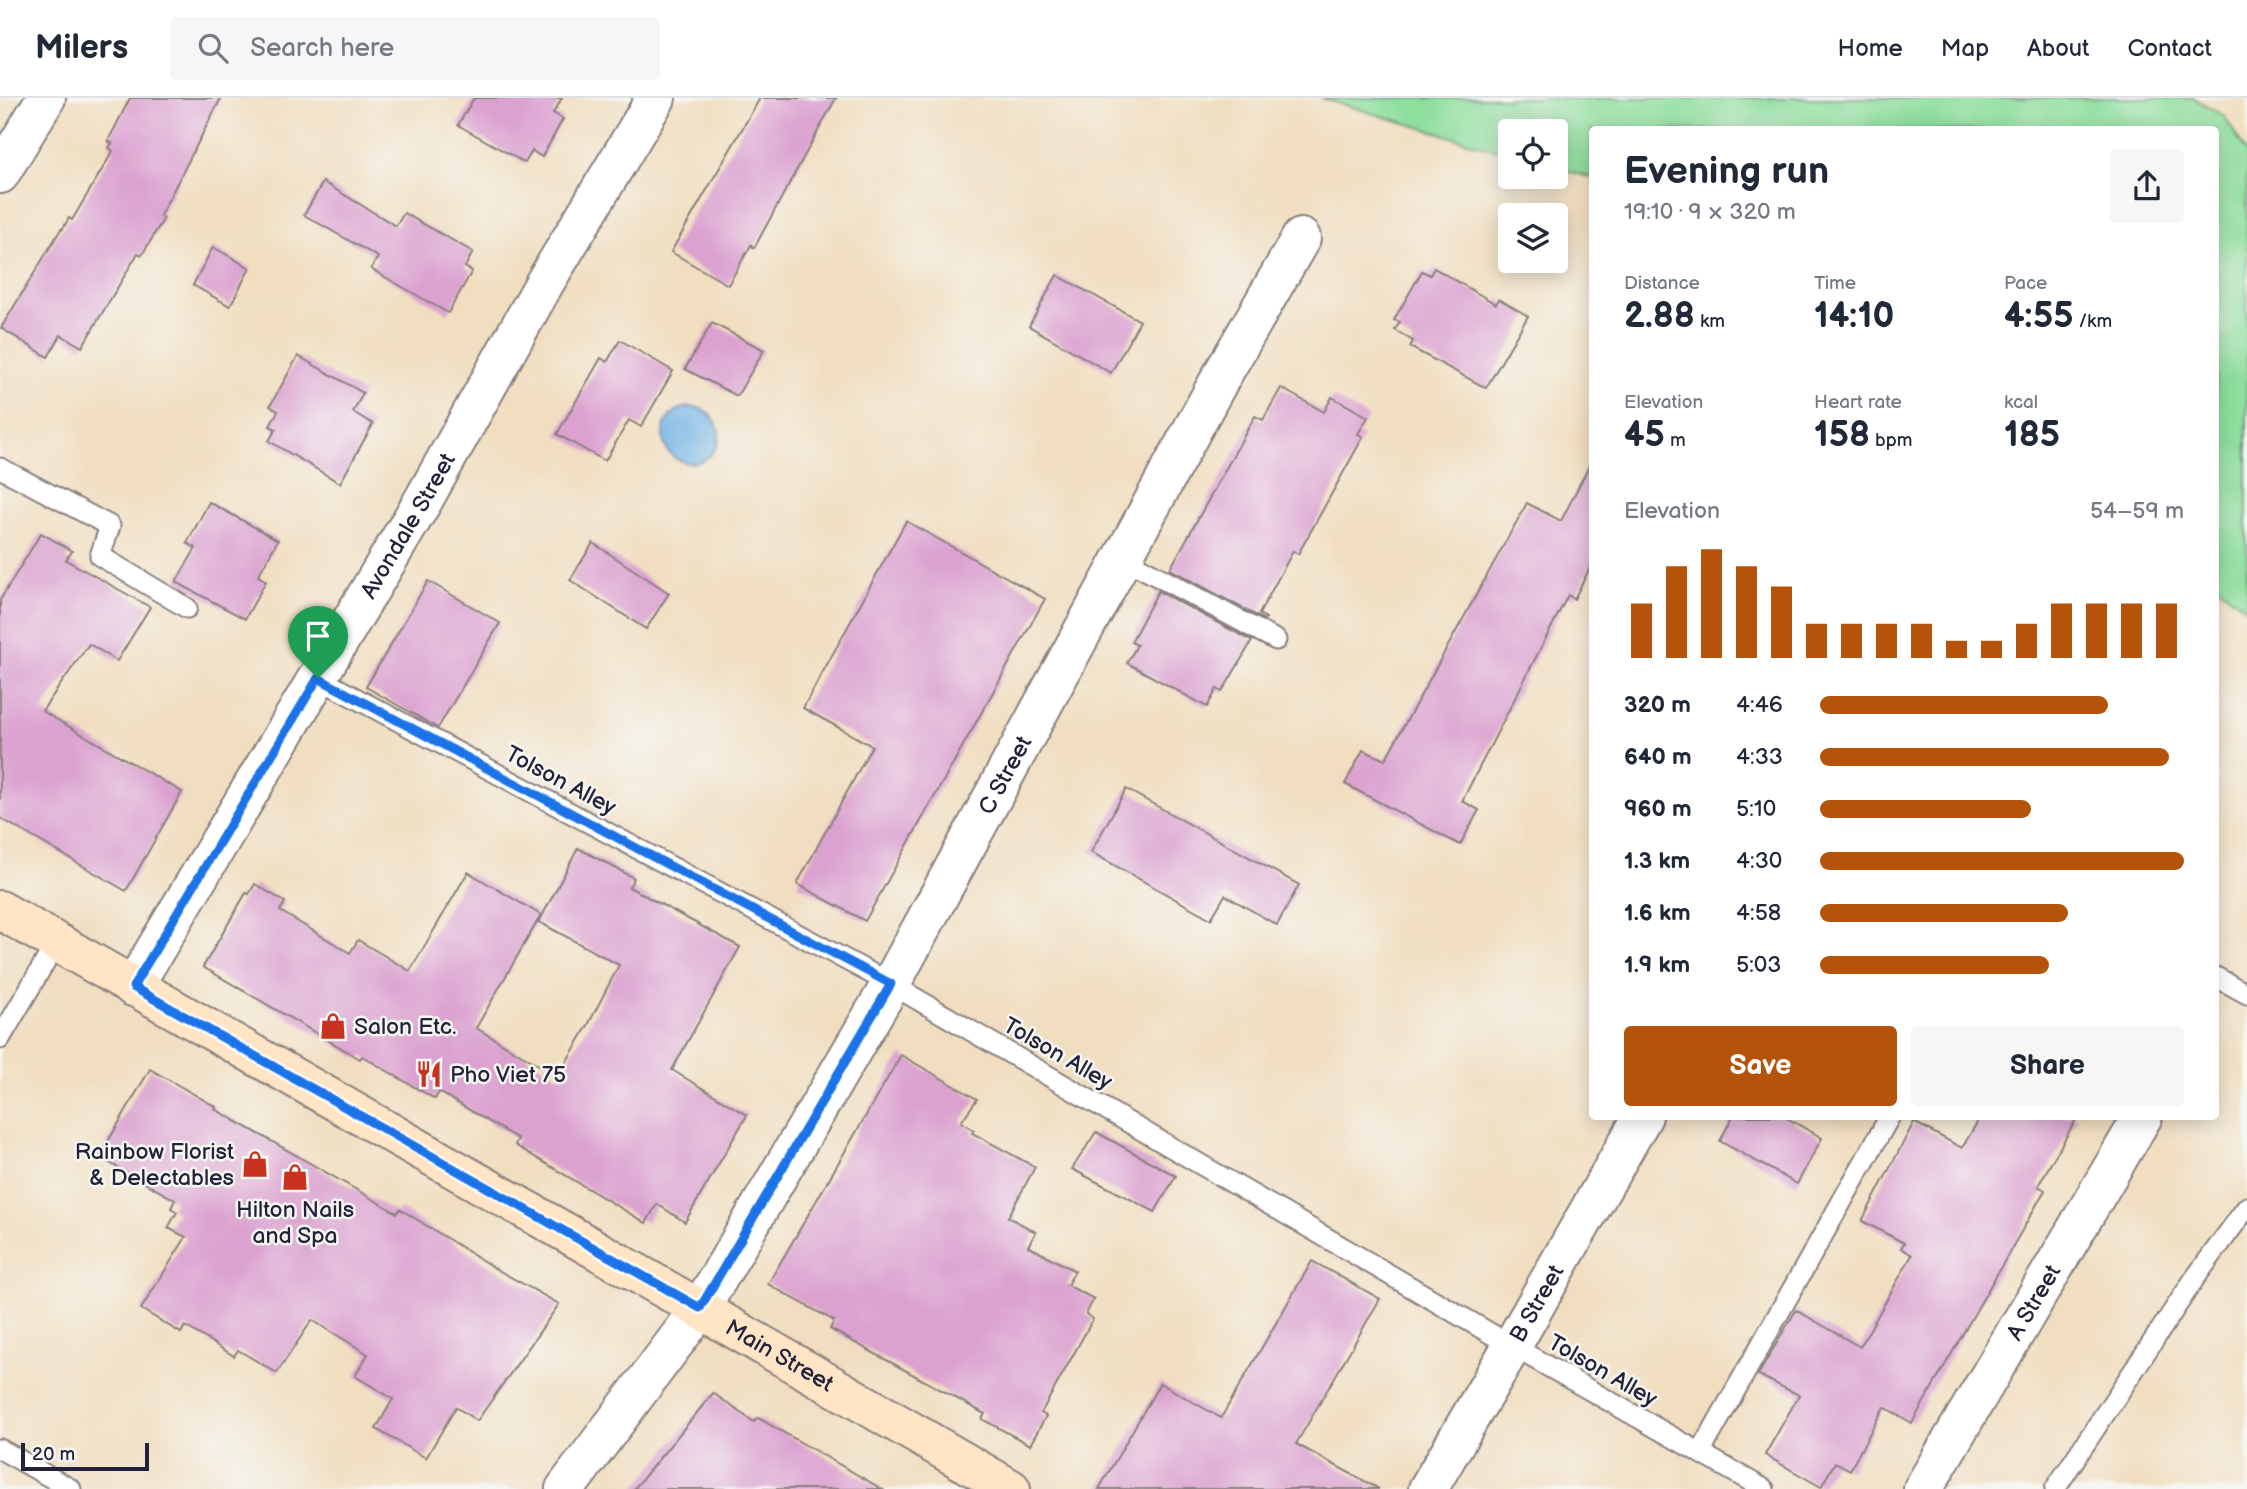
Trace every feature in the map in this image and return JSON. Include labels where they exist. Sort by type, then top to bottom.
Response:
[{"type":"street","points":[[0,174],[46,98]]},
{"type":"street","name":"Avondale Street","points":[[133,987],[424,499],[544,284],[656,98]]},
{"type":"street","name":"C Street","points":[[565,1489],[700,1308],[891,984],[1221,377],[1301,237]]},
{"type":"street","name":"Main Street","points":[[0,910],[700,1308],[1011,1489]]},
{"type":"street","name":"B Street","points":[[1427,1489],[1641,1120]]},
{"type":"street","name":"A Street","points":[[1923,1489],[2141,1120]]},
{"type":"lane","points":[[0,468],[110,526],[100,556],[187,608]]},
{"type":"lane","points":[[1123,558],[1276,640]]},
{"type":"lane","name":"Tolson Alley","points":[[318,678],[891,984],[1512,1346],[1764,1489]]},
{"type":"lane","points":[[0,1039],[56,943]]},
{"type":"lane","points":[[2219,979],[2247,994]]},
{"type":"lane","points":[[1700,1452],[1888,1120]]},
{"type":"lane","points":[[2055,1489],[2195,1278],[2247,1206]]},
{"type":"lane","points":[[0,1449],[71,1489]]},
{"type":"green space","points":[[1321,98],[2194,98],[2225,117],[2247,154],[2247,609],[2219,587],[2219,126],[1589,126],[1589,177],[1568,171],[1568,119],[1498,119],[1498,150]]},
{"type":"water","points":[[686,407],[696,407],[711,415],[717,424],[717,446],[711,455],[696,463],[686,463],[668,451],[663,440],[663,430],[675,412]]},
{"type":"building","points":[[130,98],[221,98],[160,216],[164,218],[142,255],[138,253],[82,347],[61,335],[48,357],[1,328],[61,229],[69,218],[72,220],[113,151],[109,148],[112,143],[108,141]]},
{"type":"building","points":[[474,98],[562,98],[553,113],[563,119],[542,157],[532,151],[525,163],[458,125]]},
{"type":"building","points":[[760,98],[836,98],[754,248],[751,245],[728,285],[671,252]]},
{"type":"building","points":[[323,182],[396,226],[404,213],[473,252],[465,267],[472,271],[448,313],[371,269],[378,257],[304,215]]},
{"type":"building","points":[[213,247],[250,268],[230,306],[193,285]]},
{"type":"building","points":[[1434,268],[1496,304],[1499,299],[1528,316],[1486,388],[1410,347],[1413,341],[1395,330],[1400,322],[1394,320],[1422,271],[1430,275]]},
{"type":"building","points":[[1057,275],[1140,321],[1111,373],[1029,326]]},
{"type":"building","points":[[712,323],[764,350],[737,396],[685,369]]},
{"type":"building","points":[[620,340],[673,371],[641,427],[629,420],[605,461],[557,434],[601,358],[607,362]]},
{"type":"building","points":[[298,356],[363,393],[353,412],[373,424],[340,483],[269,441],[276,429],[270,426],[278,411],[270,406]]},
{"type":"building","points":[[1281,388],[1324,412],[1332,397],[1368,417],[1358,434],[1363,437],[1316,522],[1298,554],[1293,551],[1259,614],[1266,618],[1264,620],[1170,569],[1255,416],[1263,420]]},
{"type":"building","points":[[1589,466],[1589,570],[1574,599],[1568,595],[1462,801],[1479,810],[1460,845],[1345,784],[1363,750],[1385,760],[1527,503],[1561,521]]},
{"type":"building","points":[[209,502],[278,540],[258,576],[266,581],[245,619],[176,582],[196,548],[187,543]]},
{"type":"building","points":[[906,521],[1045,599],[865,921],[797,884],[872,746],[803,708]]},
{"type":"building","points":[[41,533],[72,551],[66,560],[150,607],[117,661],[89,644],[42,711],[182,792],[126,891],[0,818],[0,600]]},
{"type":"building","points":[[593,543],[669,593],[646,629],[570,580]]},
{"type":"building","points":[[428,581],[500,623],[438,728],[366,687]]},
{"type":"building","points":[[1158,591],[1252,641],[1222,692],[1217,689],[1207,707],[1127,663],[1137,645],[1131,642]]},
{"type":"building","points":[[1126,789],[1299,885],[1277,925],[1225,895],[1211,919],[1091,852]]},
{"type":"building","points":[[578,848],[634,878],[629,887],[740,947],[672,1070],[747,1115],[685,1222],[657,1204],[646,1223],[515,1145],[518,1139],[439,1092],[435,1099],[362,1056],[360,1059],[203,967],[246,893],[249,894],[255,884],[285,902],[280,911],[350,953],[358,940],[410,971],[468,872],[541,915],[476,1028],[558,1076],[619,965],[539,922]]},
{"type":"building","points":[[901,1055],[977,1099],[961,1122],[974,1130],[972,1133],[1035,1167],[1008,1217],[1036,1232],[1028,1246],[1075,1271],[1067,1285],[1094,1299],[1086,1314],[1093,1319],[1041,1413],[1046,1416],[1030,1445],[982,1419],[985,1414],[830,1329],[834,1321],[768,1284]]},
{"type":"building","points":[[150,1069],[397,1213],[400,1209],[496,1269],[559,1304],[477,1421],[456,1407],[426,1458],[376,1429],[393,1399],[355,1376],[368,1354],[312,1320],[277,1373],[238,1350],[234,1356],[185,1326],[181,1333],[141,1309],[186,1237],[168,1228],[177,1212],[171,1208],[175,1200],[99,1157]]},
{"type":"building","points":[[1731,1120],[1790,1120],[1822,1138],[1797,1184],[1720,1141]]},
{"type":"building","points":[[1979,1120],[2076,1120],[2038,1186],[2045,1190],[1912,1423],[1884,1407],[1850,1470],[1835,1462],[1821,1487],[1765,1455],[1799,1395],[1758,1375],[1796,1310],[1860,1347],[1912,1255],[1901,1248],[1904,1243],[1862,1221],[1914,1122],[1962,1148]]},
{"type":"building","points":[[1096,1132],[1176,1176],[1155,1212],[1072,1169]]},
{"type":"building","points":[[1312,1261],[1380,1299],[1296,1444],[1379,1489],[1099,1489],[1160,1383],[1221,1418]]},
{"type":"building","points":[[713,1393],[754,1422],[758,1418],[882,1489],[634,1489]]},
{"type":"place","name":"Salon Etc.","points":[[333,1026]]},
{"type":"place","name":"Pho Viet 75","points":[[429,1074]]},
{"type":"place","name":"Rainbow Florist & Delectables","points":[[255,1164]]},
{"type":"place","name":"Hilton Nails and Spa","points":[[295,1177]]},
{"type":"route","points":[[318,678],[891,984],[700,1308],[133,987],[318,678]]}]
